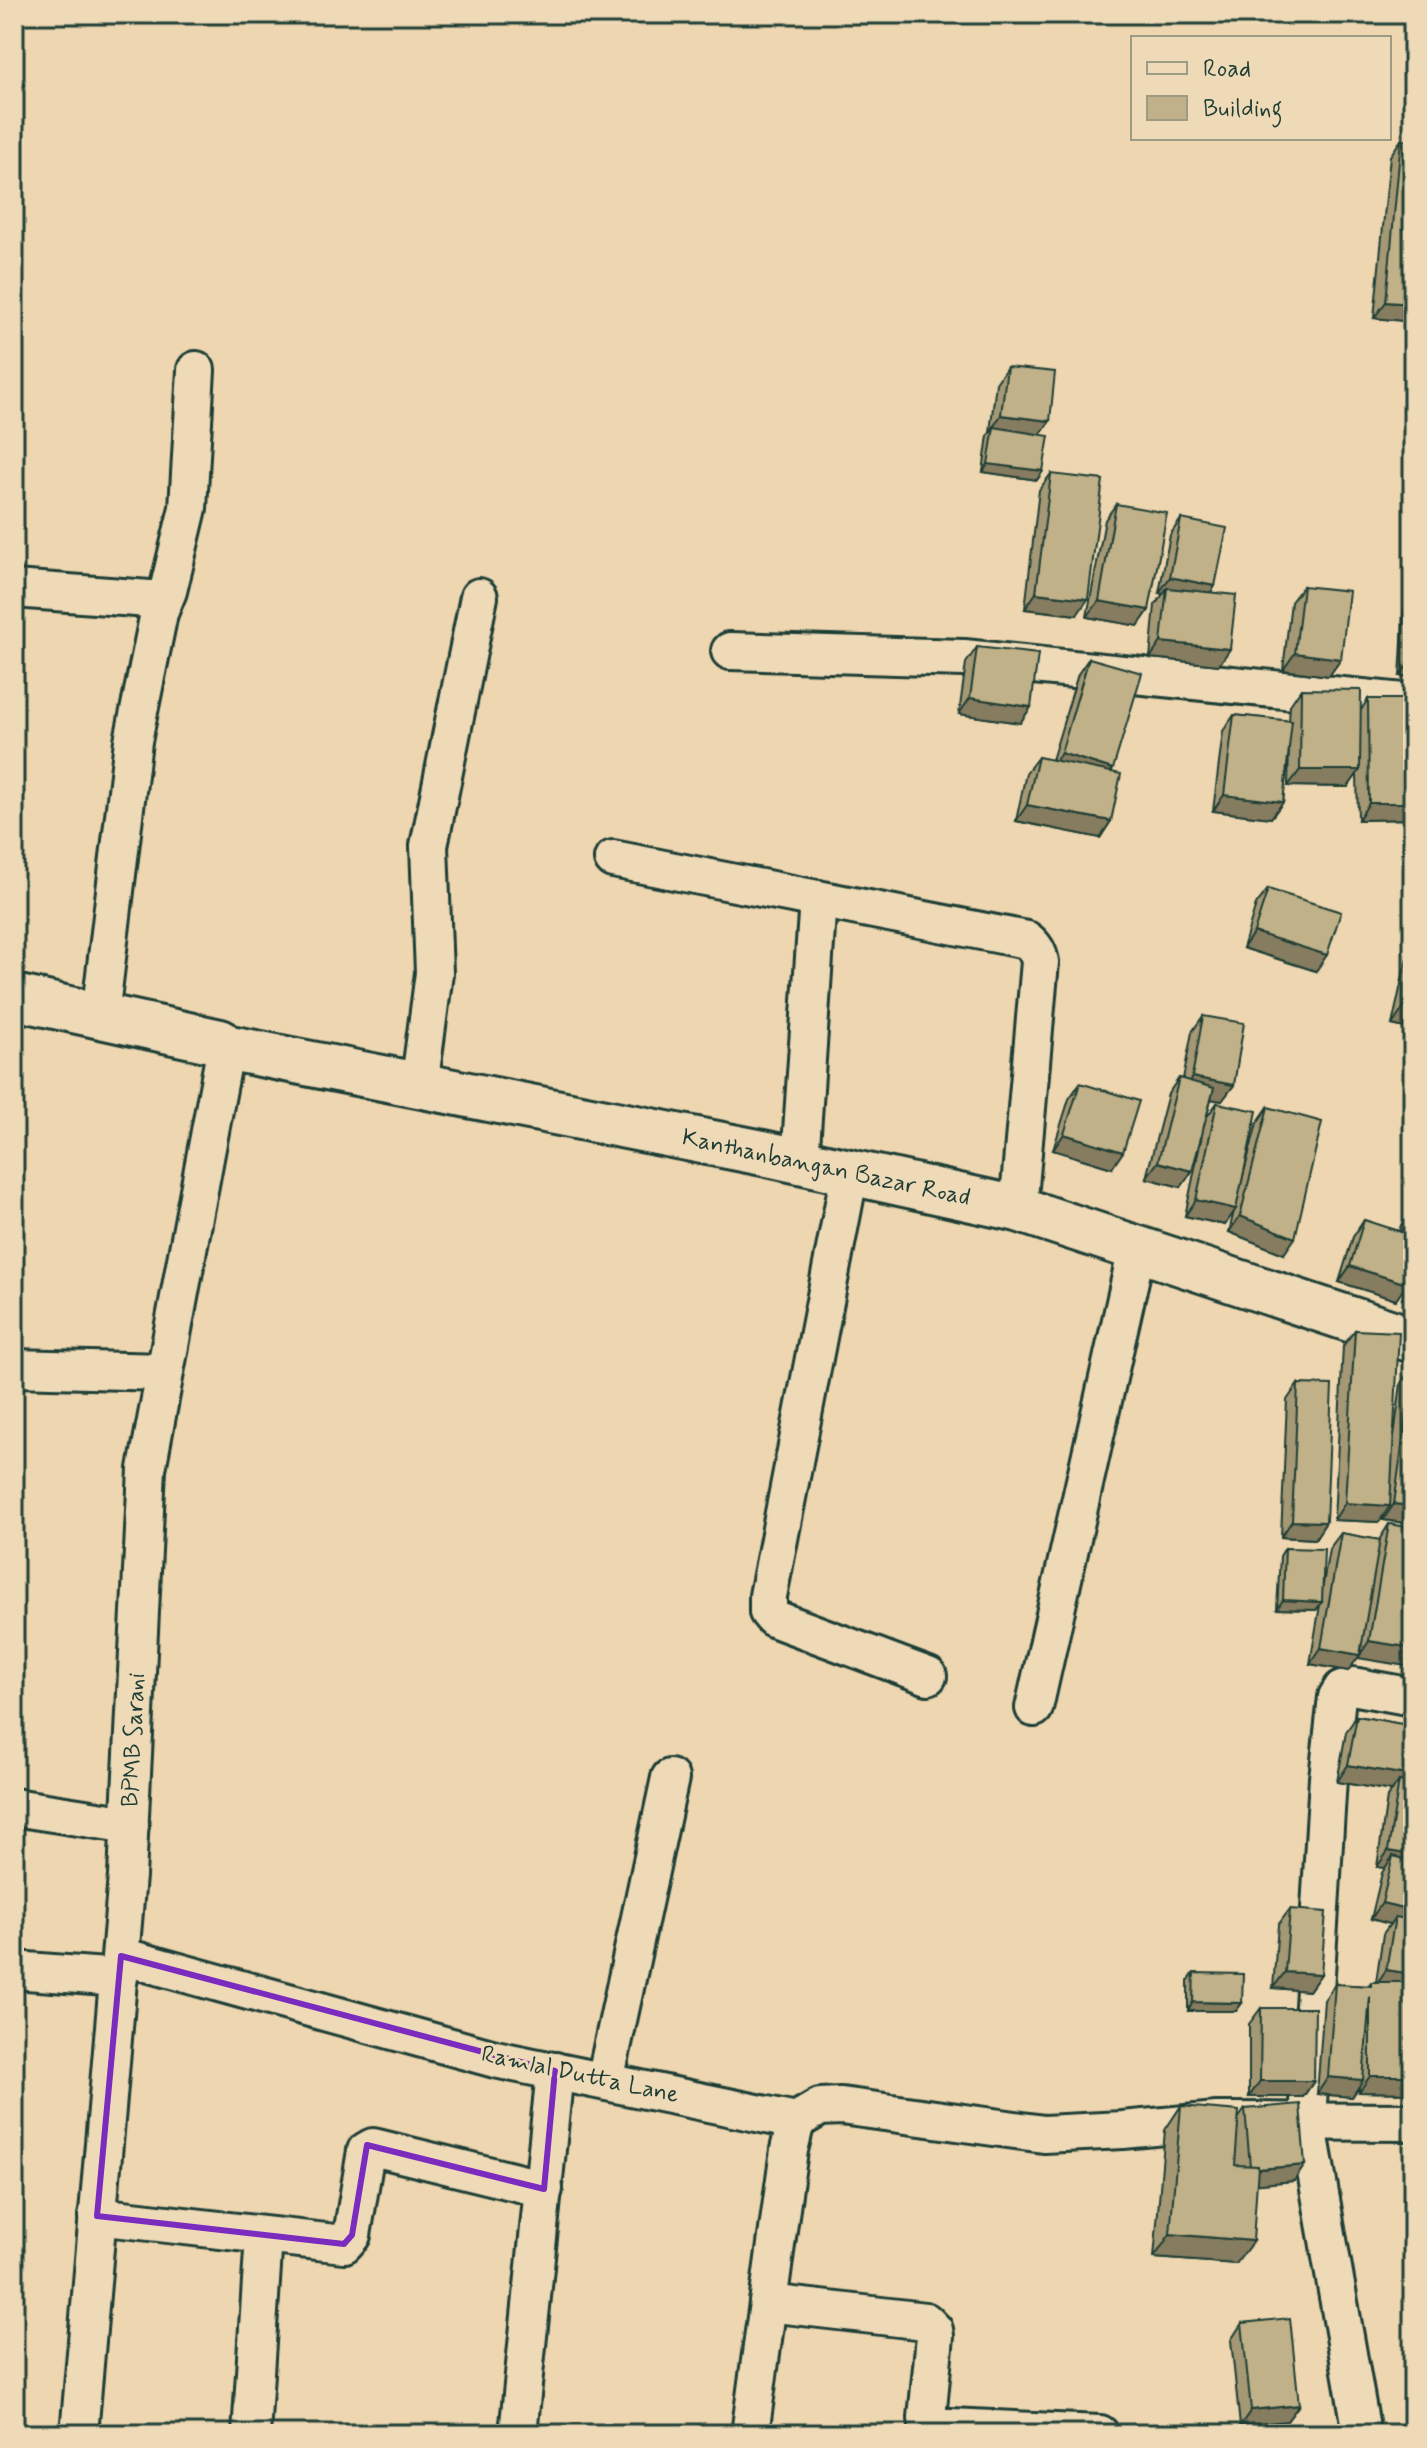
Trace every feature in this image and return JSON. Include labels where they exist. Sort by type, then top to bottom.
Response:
[{"type":"street","points":[[100,1016],[133,741],[163,600],[168,591],[188,508],[196,370]]},
{"type":"street","points":[[14,589],[163,600]]},
{"type":"street","points":[[419,1087],[434,973],[429,846],[479,597]]},
{"type":"street","points":[[730,651],[964,658],[1413,703]]},
{"type":"street","points":[[613,859],[1027,940],[1037,951],[1040,962],[1018,1209]]},
{"type":"street","points":[[800,1161],[818,899]]},
{"type":"street","name":"Kanthanbangan Bazar Road","points":[[14,997],[220,1042],[225,1049],[800,1161],[1018,1209],[1413,1340]]},
{"type":"street","name":"BPMB Sarani","points":[[79,2434],[120,1967],[147,1469],[225,1049]]},
{"type":"street","points":[[850,1172],[768,1596],[768,1612],[773,1618],[928,1676]]},
{"type":"street","points":[[1034,1708],[1137,1249]]},
{"type":"street","points":[[14,1368],[164,1372]]},
{"type":"street","points":[[1359,2434],[1360,2422],[1307,2120],[1328,1778],[1337,1697],[1342,1689],[1352,1686],[1413,1697]]},
{"type":"street","points":[[605,2081],[670,1778]]},
{"type":"street","points":[[14,1807],[130,1825]]},
{"type":"street","name":"Ramlal Dutta Lane","points":[[14,1970],[120,1967],[495,2059],[796,2121]]},
{"type":"street","points":[[518,2434],[555,2071]]},
{"type":"street","points":[[750,2434],[789,2150],[796,2121],[820,2107],[841,2106],[1044,2134],[1217,2121],[1413,2122]]},
{"type":"street","points":[[97,2216],[338,2245],[350,2241],[366,2151],[373,2147],[544,2189]]},
{"type":"street","points":[[251,2434],[264,2236]]},
{"type":"street","points":[[768,2303],[925,2321],[934,2330],[935,2336],[927,2418],[930,2427],[1100,2434]]},
{"type":"highlighted area","points":[[121,1956],[555,2071],[544,2189],[367,2145],[352,2235],[344,2244],[97,2216]]},
{"type":"building","points":[[1401,140],[1413,141],[1413,304],[1386,302]]},
{"type":"building","points":[[1007,367],[1055,372],[1050,421],[1001,415]]},
{"type":"building","points":[[994,427],[1049,436],[1043,471],[988,464]]},
{"type":"building","points":[[1051,474],[1103,480],[1088,599],[1036,593]]},
{"type":"building","points":[[1116,504],[1167,513],[1149,610],[1099,601]]},
{"type":"building","points":[[1181,519],[1227,528],[1215,586],[1170,577]]},
{"type":"building","points":[[1303,586],[1349,591],[1341,659],[1295,653]]},
{"type":"building","points":[[1167,588],[1236,595],[1230,649],[1161,642]]},
{"type":"building","points":[[977,647],[1038,654],[1031,707],[970,698]]},
{"type":"building","points":[[1089,658],[1142,673],[1113,769],[1061,753]]},
{"type":"building","points":[[1301,689],[1361,690],[1360,770],[1300,770]]},
{"type":"building","points":[[1368,699],[1413,699],[1413,803],[1369,803]]},
{"type":"building","points":[[1234,715],[1292,721],[1283,802],[1224,795]]},
{"type":"building","points":[[1038,757],[1121,774],[1111,821],[1027,805]]},
{"type":"building","points":[[1268,889],[1341,912],[1327,955],[1254,932]]},
{"type":"building","points":[[1413,980],[1413,1002],[1408,1001]]},
{"type":"building","points":[[1203,1016],[1244,1023],[1234,1085],[1192,1077]]},
{"type":"building","points":[[1179,1078],[1214,1088],[1192,1171],[1158,1162]]},
{"type":"building","points":[[1080,1083],[1139,1101],[1123,1152],[1064,1134]]},
{"type":"building","points":[[1217,1103],[1257,1111],[1236,1209],[1196,1200]]},
{"type":"building","points":[[1268,1107],[1322,1122],[1295,1238],[1240,1216]]},
{"type":"building","points":[[1413,1209],[1413,1225],[1407,1222]]},
{"type":"building","points":[[1364,1220],[1413,1236],[1413,1264],[1407,1284],[1350,1266]]},
{"type":"building","points":[[1355,1330],[1399,1332],[1390,1506],[1345,1503]]},
{"type":"building","points":[[1413,1366],[1413,1506],[1394,1504]]},
{"type":"building","points":[[1298,1384],[1332,1385],[1326,1522],[1292,1521]]},
{"type":"building","points":[[1389,1524],[1413,1528],[1413,1648],[1369,1641]]},
{"type":"building","points":[[1341,1533],[1380,1540],[1360,1655],[1321,1648]]},
{"type":"building","points":[[1285,1548],[1324,1549],[1322,1602],[1283,1600]]},
{"type":"building","points":[[1357,1716],[1413,1726],[1413,1776],[1348,1765]]},
{"type":"building","points":[[1399,1781],[1413,1783],[1413,1855],[1388,1851]]},
{"type":"building","points":[[1393,1856],[1413,1861],[1413,1910],[1382,1903]]},
{"type":"building","points":[[1290,1909],[1326,1912],[1321,1974],[1285,1972]]},
{"type":"building","points":[[1395,1917],[1413,1920],[1413,1974],[1386,1970]]},
{"type":"building","points":[[1194,1973],[1243,1974],[1242,2003],[1193,2002]]},
{"type":"building","points":[[1371,1982],[1413,1982],[1413,2076],[1370,2076],[1370,1996],[1363,2080],[1328,2077],[1335,1984],[1371,1986]]},
{"type":"building","points":[[1261,2008],[1315,2008],[1314,2081],[1260,2081]]},
{"type":"building","points":[[1300,2104],[1305,2165],[1258,2169],[1258,2166],[1250,2166],[1245,2109]]},
{"type":"building","points":[[1181,2106],[1239,2111],[1235,2165],[1258,2166],[1253,2241],[1170,2234]]},
{"type":"building","points":[[1290,2318],[1299,2405],[1251,2410],[1242,2323]]}]
